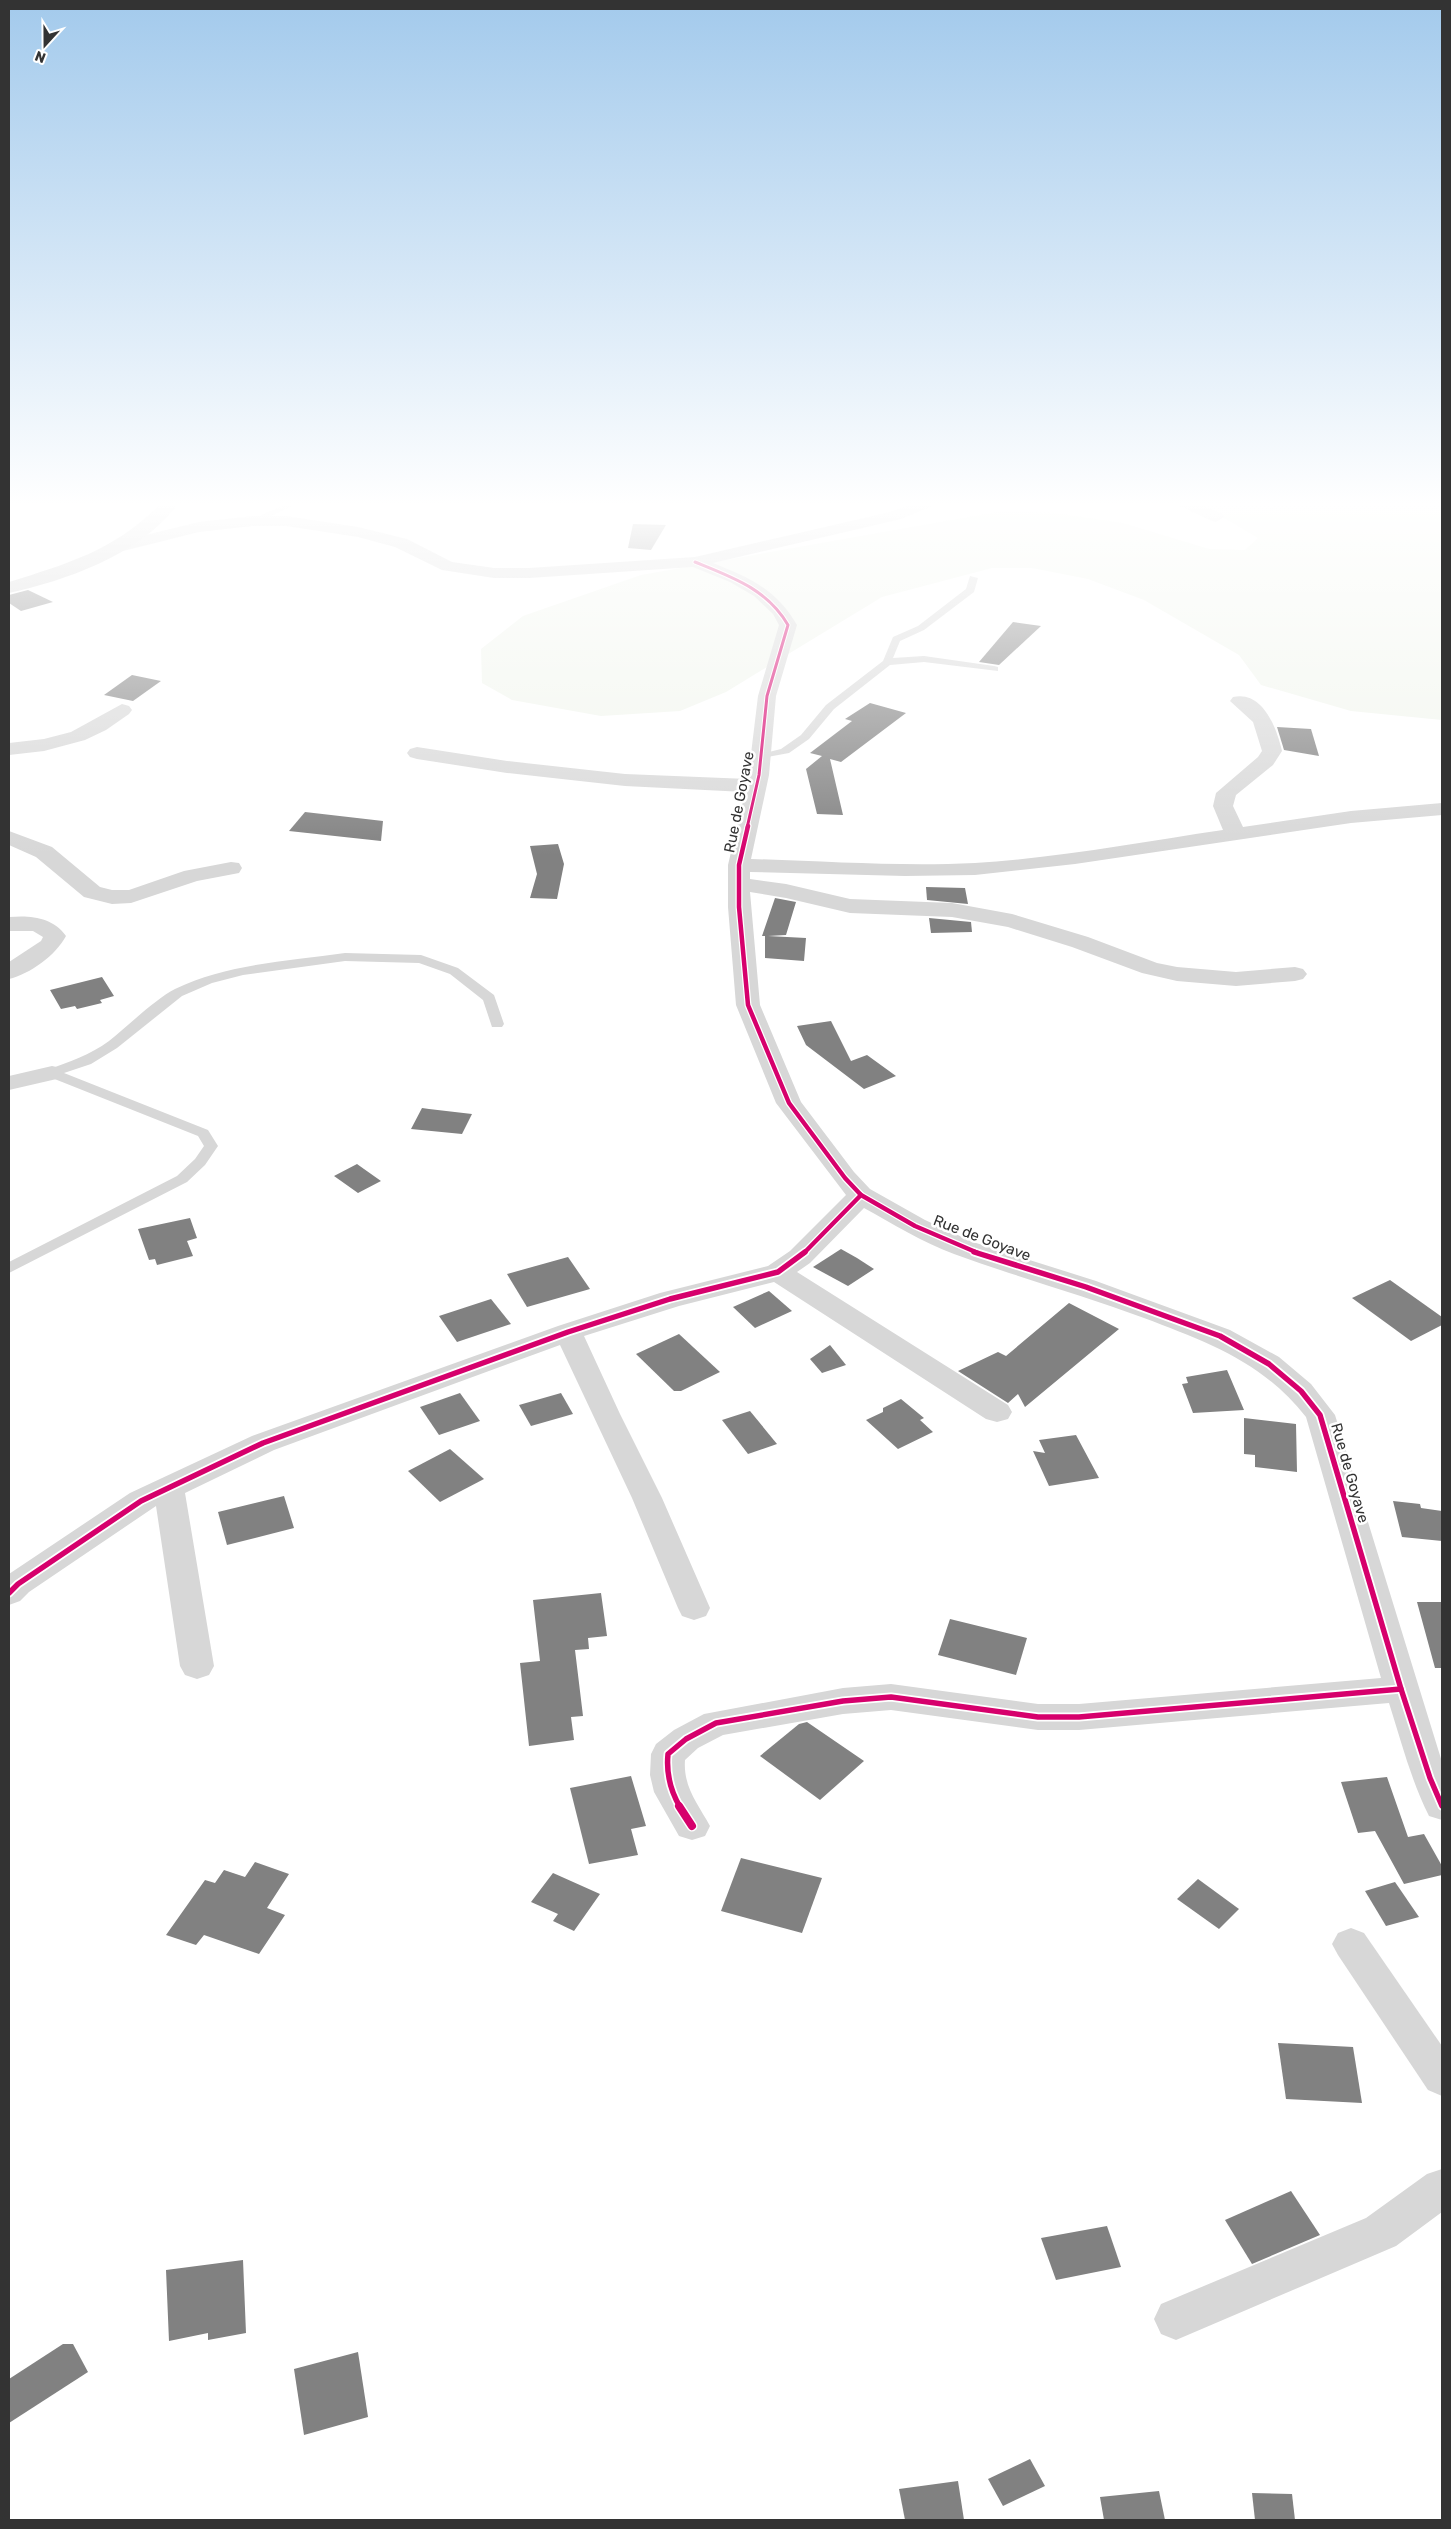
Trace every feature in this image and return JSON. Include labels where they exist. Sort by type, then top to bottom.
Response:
[{"type":"street","name":"Rue de Goyave","points":[[785,619],[788,625],[767,696],[757,786],[739,874],[748,1005],[789,1103],[845,1178],[861,1195],[915,1226],[963,1248],[1086,1287],[1220,1336],[1269,1364],[1301,1391],[1320,1415],[1401,1689],[1430,1778],[1442,1806]]},
{"type":"street","points":[[1235,833],[1223,806],[1226,793],[1266,761],[1272,751],[1262,718],[1255,709],[1240,700]]},
{"type":"street","points":[[9,748],[40,746],[76,736],[99,726],[122,710]]},
{"type":"street","points":[[417,754],[507,767],[625,780],[757,786]]},
{"type":"street","points":[[739,874],[975,869],[1075,858],[1235,833],[1442,809]]},
{"type":"street","points":[[9,837],[44,852],[92,892],[112,897],[131,896],[192,876],[231,868]]},
{"type":"street","points":[[739,874],[786,891],[850,906],[944,910],[1012,921],[1080,942],[1150,968],[1177,974],[1236,979],[1295,974]]},
{"type":"street","points":[[9,924],[34,924],[49,927],[55,936],[50,945],[9,972]]},
{"type":"street","points":[[9,1082],[52,1073]]},
{"type":"street","points":[[9,1593],[18,1584],[141,1500],[263,1443],[568,1332],[670,1299],[778,1272],[800,1256],[861,1195]]},
{"type":"street","points":[[778,1272],[997,1412]]},
{"type":"street","points":[[568,1332],[605,1414],[647,1498],[694,1608]]},
{"type":"street","points":[[169,1488],[197,1666]]},
{"type":"street","points":[[692,1826],[670,1789],[666,1771],[668,1754],[686,1739],[716,1723],[843,1701],[891,1697],[1029,1716],[1079,1717],[1401,1689]]},
{"type":"street","points":[[1351,1944],[1442,2078]]},
{"type":"street","points":[[1176,2319],[1381,2232],[1442,2188]]},
{"type":"lane","points":[[761,757],[785,750],[805,737],[830,707],[887,662],[896,639],[921,628],[933,619]]},
{"type":"lane","points":[[887,662],[924,659],[994,669]]},
{"type":"lane","points":[[52,1073],[86,1061],[112,1045],[177,993],[208,980],[243,971],[345,957],[421,959],[454,971],[489,998],[497,1024]]},
{"type":"lane","points":[[9,1268],[182,1178],[200,1162],[211,1146],[203,1133],[52,1073]]},
{"type":"shaded area","points":[[519,619],[846,619],[726,692],[680,711],[601,716],[512,700],[482,683],[481,649]]},
{"type":"shaded area","points":[[1177,619],[1442,619],[1442,720],[1351,711],[1261,685],[1239,655]]},
{"type":"building","points":[[1013,622],[1041,626],[999,665],[979,662]]},
{"type":"building","points":[[132,675],[161,681],[133,701],[104,695]]},
{"type":"building","points":[[870,703],[906,713],[841,762],[830,759],[843,815],[817,814],[806,769],[822,756],[810,753],[852,721],[845,719]]},
{"type":"building","points":[[1277,727],[1311,729],[1319,756],[1284,750]]},
{"type":"building","points":[[305,812],[383,821],[381,841],[289,831]]},
{"type":"building","points":[[558,844],[564,864],[557,899],[530,898],[537,874],[530,846]]},
{"type":"building","points":[[926,887],[965,888],[968,904],[927,900]]},
{"type":"building","points":[[775,898],[796,902],[786,935],[768,936],[806,938],[804,961],[765,958],[765,936],[762,936]]},
{"type":"building","points":[[929,918],[971,922],[972,932],[931,933]]},
{"type":"building","points":[[102,977],[114,996],[100,1000],[102,1003],[77,1009],[75,1006],[61,1009],[50,990]]},
{"type":"building","points":[[831,1021],[851,1061],[867,1055],[896,1076],[864,1089],[806,1045],[797,1026]]},
{"type":"building","points":[[422,1108],[472,1114],[462,1134],[411,1129]]},
{"type":"building","points":[[357,1164],[381,1181],[358,1193],[334,1176]]},
{"type":"building","points":[[190,1218],[197,1238],[187,1241],[193,1256],[157,1265],[155,1259],[149,1260],[138,1229]]},
{"type":"building","points":[[841,1249],[874,1269],[848,1286],[813,1267]]},
{"type":"building","points":[[568,1257],[590,1289],[527,1307],[507,1274]]},
{"type":"building","points":[[1390,1280],[1442,1317],[1442,1325],[1411,1341],[1352,1298]]},
{"type":"building","points":[[769,1291],[792,1311],[755,1328],[733,1307]]},
{"type":"building","points":[[491,1299],[511,1324],[457,1342],[439,1316]]},
{"type":"building","points":[[1069,1303],[1119,1329],[1025,1407],[1018,1394],[1008,1403],[958,1371],[998,1352],[1006,1356]]},
{"type":"building","points":[[679,1334],[720,1372],[681,1391],[674,1391],[636,1354]]},
{"type":"building","points":[[830,1345],[846,1365],[822,1373],[810,1359]]},
{"type":"building","points":[[1227,1370],[1244,1410],[1193,1413],[1182,1384],[1188,1383],[1186,1377]]},
{"type":"building","points":[[460,1393],[480,1421],[439,1435],[420,1407]]},
{"type":"building","points":[[561,1393],[573,1414],[531,1426],[519,1405]]},
{"type":"building","points":[[901,1399],[924,1418],[920,1420],[933,1432],[898,1449],[866,1420],[883,1412],[883,1408]]},
{"type":"building","points":[[750,1411],[777,1444],[748,1454],[722,1420]]},
{"type":"building","points":[[1244,1418],[1296,1424],[1297,1472],[1255,1467],[1255,1455],[1244,1454]]},
{"type":"building","points":[[1076,1435],[1099,1478],[1049,1486],[1033,1451],[1045,1453],[1039,1440]]},
{"type":"building","points":[[450,1449],[484,1479],[440,1502],[408,1471]]},
{"type":"building","points":[[284,1496],[294,1528],[227,1545],[218,1512]]},
{"type":"building","points":[[1393,1501],[1420,1504],[1421,1508],[1442,1511],[1442,1541],[1402,1537]]},
{"type":"building","points":[[601,1593],[607,1636],[588,1638],[589,1649],[575,1650],[583,1716],[571,1717],[574,1740],[529,1746],[520,1663],[540,1661],[533,1600]]},
{"type":"building","points":[[1417,1602],[1442,1602],[1442,1668],[1435,1668]]},
{"type":"building","points":[[950,1619],[1027,1638],[1016,1675],[938,1655]]},
{"type":"building","points":[[807,1722],[864,1761],[820,1800],[760,1756],[799,1724]]},
{"type":"building","points":[[631,1776],[646,1826],[631,1829],[638,1855],[589,1864],[570,1788]]},
{"type":"building","points":[[1387,1777],[1408,1837],[1424,1834],[1442,1866],[1442,1875],[1404,1884],[1375,1831],[1358,1833],[1341,1782]]},
{"type":"building","points":[[741,1858],[822,1878],[802,1933],[721,1911]]},
{"type":"building","points":[[255,1862],[289,1874],[267,1908],[285,1915],[259,1954],[204,1935],[196,1945],[166,1935],[205,1880],[215,1883],[224,1870],[245,1877]]},
{"type":"building","points":[[553,1873],[600,1894],[574,1931],[553,1921],[558,1914],[531,1902]]},
{"type":"building","points":[[1198,1879],[1239,1909],[1219,1929],[1177,1899]]},
{"type":"building","points":[[1395,1882],[1419,1917],[1386,1926],[1365,1891]]},
{"type":"building","points":[[1278,2043],[1353,2047],[1362,2103],[1286,2099]]},
{"type":"building","points":[[1291,2191],[1320,2235],[1252,2264],[1225,2220]]},
{"type":"building","points":[[1107,2226],[1121,2267],[1056,2280],[1041,2238]]},
{"type":"building","points":[[243,2260],[246,2333],[208,2340],[208,2333],[169,2341],[166,2270]]},
{"type":"building","points":[[63,2344],[73,2344],[88,2372],[9,2423],[9,2379]]},
{"type":"building","points":[[358,2352],[368,2417],[304,2435],[294,2369]]},
{"type":"building","points":[[1030,2459],[1045,2486],[1003,2506],[988,2479]]},
{"type":"building","points":[[958,2481],[964,2520],[905,2520],[899,2489]]},
{"type":"building","points":[[1159,2491],[1165,2520],[1104,2520],[1100,2497]]},
{"type":"building","points":[[1252,2493],[1292,2494],[1295,2520],[1255,2520]]},
{"type":"cycle path","points":[[785,619],[788,625],[767,696],[759,775],[739,865],[739,907],[748,1005],[789,1103],[845,1178],[861,1195],[915,1226],[963,1248],[1086,1287],[1220,1336],[1269,1364],[1301,1391],[1320,1415],[1401,1689],[1430,1778],[1442,1806]]},
{"type":"cycle path","points":[[9,1593],[18,1584],[141,1501],[263,1443],[568,1332],[670,1299],[778,1272],[800,1257],[861,1195]]},
{"type":"cycle path","points":[[692,1826],[676,1800],[669,1784],[667,1775],[668,1754],[686,1739],[716,1723],[843,1701],[891,1697],[1038,1717],[1079,1717],[1401,1689]]}]
